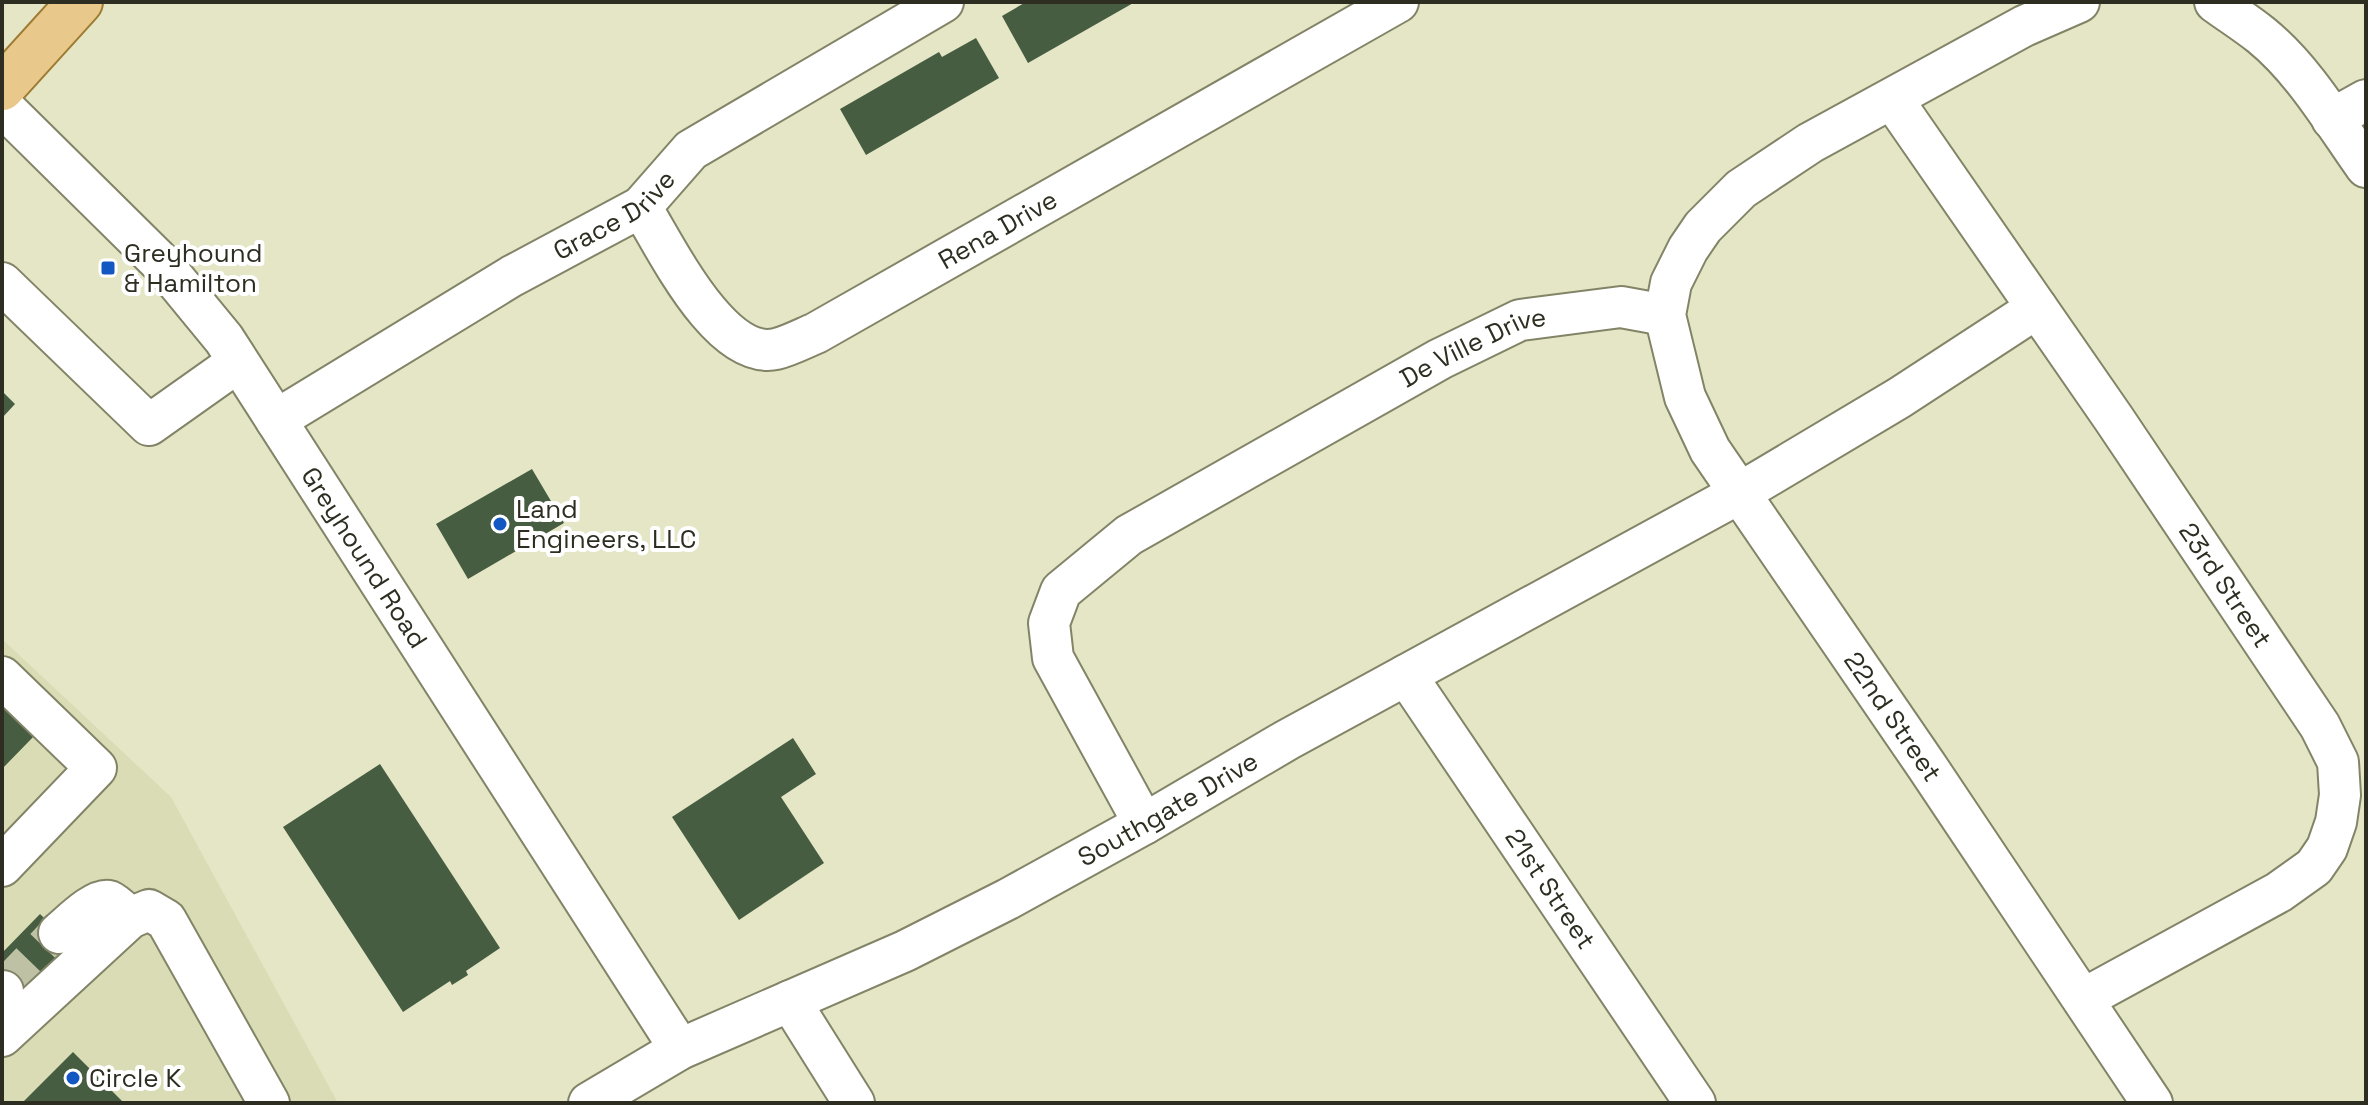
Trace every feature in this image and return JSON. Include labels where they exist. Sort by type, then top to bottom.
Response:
[{"type":"main road","points":[[2,88],[80,2]]},
{"type":"street","name":"Grace Drive","points":[[276,420],[512,276],[641,207],[691,150],[943,2]]},
{"type":"street","name":"Rena Drive","points":[[641,207],[715,322],[742,345],[774,350],[816,333],[1398,2]]},
{"type":"street","points":[[1665,315],[1671,283],[1688,249],[1721,207],[1741,189],[1810,143],[2024,26],[2079,2]]},
{"type":"street","points":[[2215,2],[2262,36],[2301,77],[2349,110],[2366,167]]},
{"type":"street","name":"23rd Street","points":[[1893,100],[2320,726],[2338,762],[2340,795],[2336,822],[2327,848],[2314,867],[2279,892],[2083,999]]},
{"type":"street","name":"Greyhound Road","points":[[2,106],[164,266],[224,339],[680,1049]]},
{"type":"street","points":[[2,283],[149,425],[238,362]]},
{"type":"street","name":"De Ville Drive","points":[[1144,824],[1053,658],[1049,623],[1061,591],[1129,535],[1440,359],[1520,320],[1621,307],[1665,315]]},
{"type":"street","name":"Southgate Drive","points":[[589,1103],[680,1049],[918,944],[1008,899],[1287,740],[1738,494],[1899,398],[2037,308]]},
{"type":"street","name":"22nd Street","points":[[1665,315],[1685,397],[1710,450],[2152,1103]]},
{"type":"street","name":"21st Street","points":[[1406,675],[1695,1103]]},
{"type":"street","points":[[2,677],[96,768],[2,866]]},
{"type":"street","points":[[59,933],[95,903],[103,900],[130,918]]},
{"type":"street","points":[[2,1036],[130,918],[149,910],[166,920],[266,1102]]},
{"type":"street","points":[[790,1001],[854,1103]]},
{"type":"shaded area","points":[[2,639],[171,797],[338,1103],[2,1103]]},
{"type":"building","points":[[1026,2],[1135,2],[1028,63],[1002,16]]},
{"type":"building","points":[[976,38],[999,78],[866,155],[840,109],[939,52],[942,57]]},
{"type":"building","points":[[2,391],[15,404],[2,418]]},
{"type":"building","name":"Land Engineers, LLC","points":[[532,469],[564,523],[468,579],[436,524]]},
{"type":"building","points":[[2,700],[36,734],[2,769]]},
{"type":"building","points":[[793,738],[816,774],[781,797],[824,863],[739,920],[672,817]]},
{"type":"building","points":[[380,764],[500,948],[466,971],[468,975],[452,985],[450,981],[403,1012],[283,827]]},
{"type":"building","points":[[40,914],[73,946],[16,1004],[2,990],[2,953]]},
{"type":"building","name":"Circle K","points":[[73,1052],[124,1103],[22,1103]]},
{"type":"tunnel","points":[[3,991],[59,933]]},
{"type":"place","name":"Greyhound & Hamilton","points":[[108,268]]},
{"type":"place","name":"Land Engineers, LLC","points":[[500,524]]},
{"type":"place","name":"Circle K","points":[[73,1078]]}]
